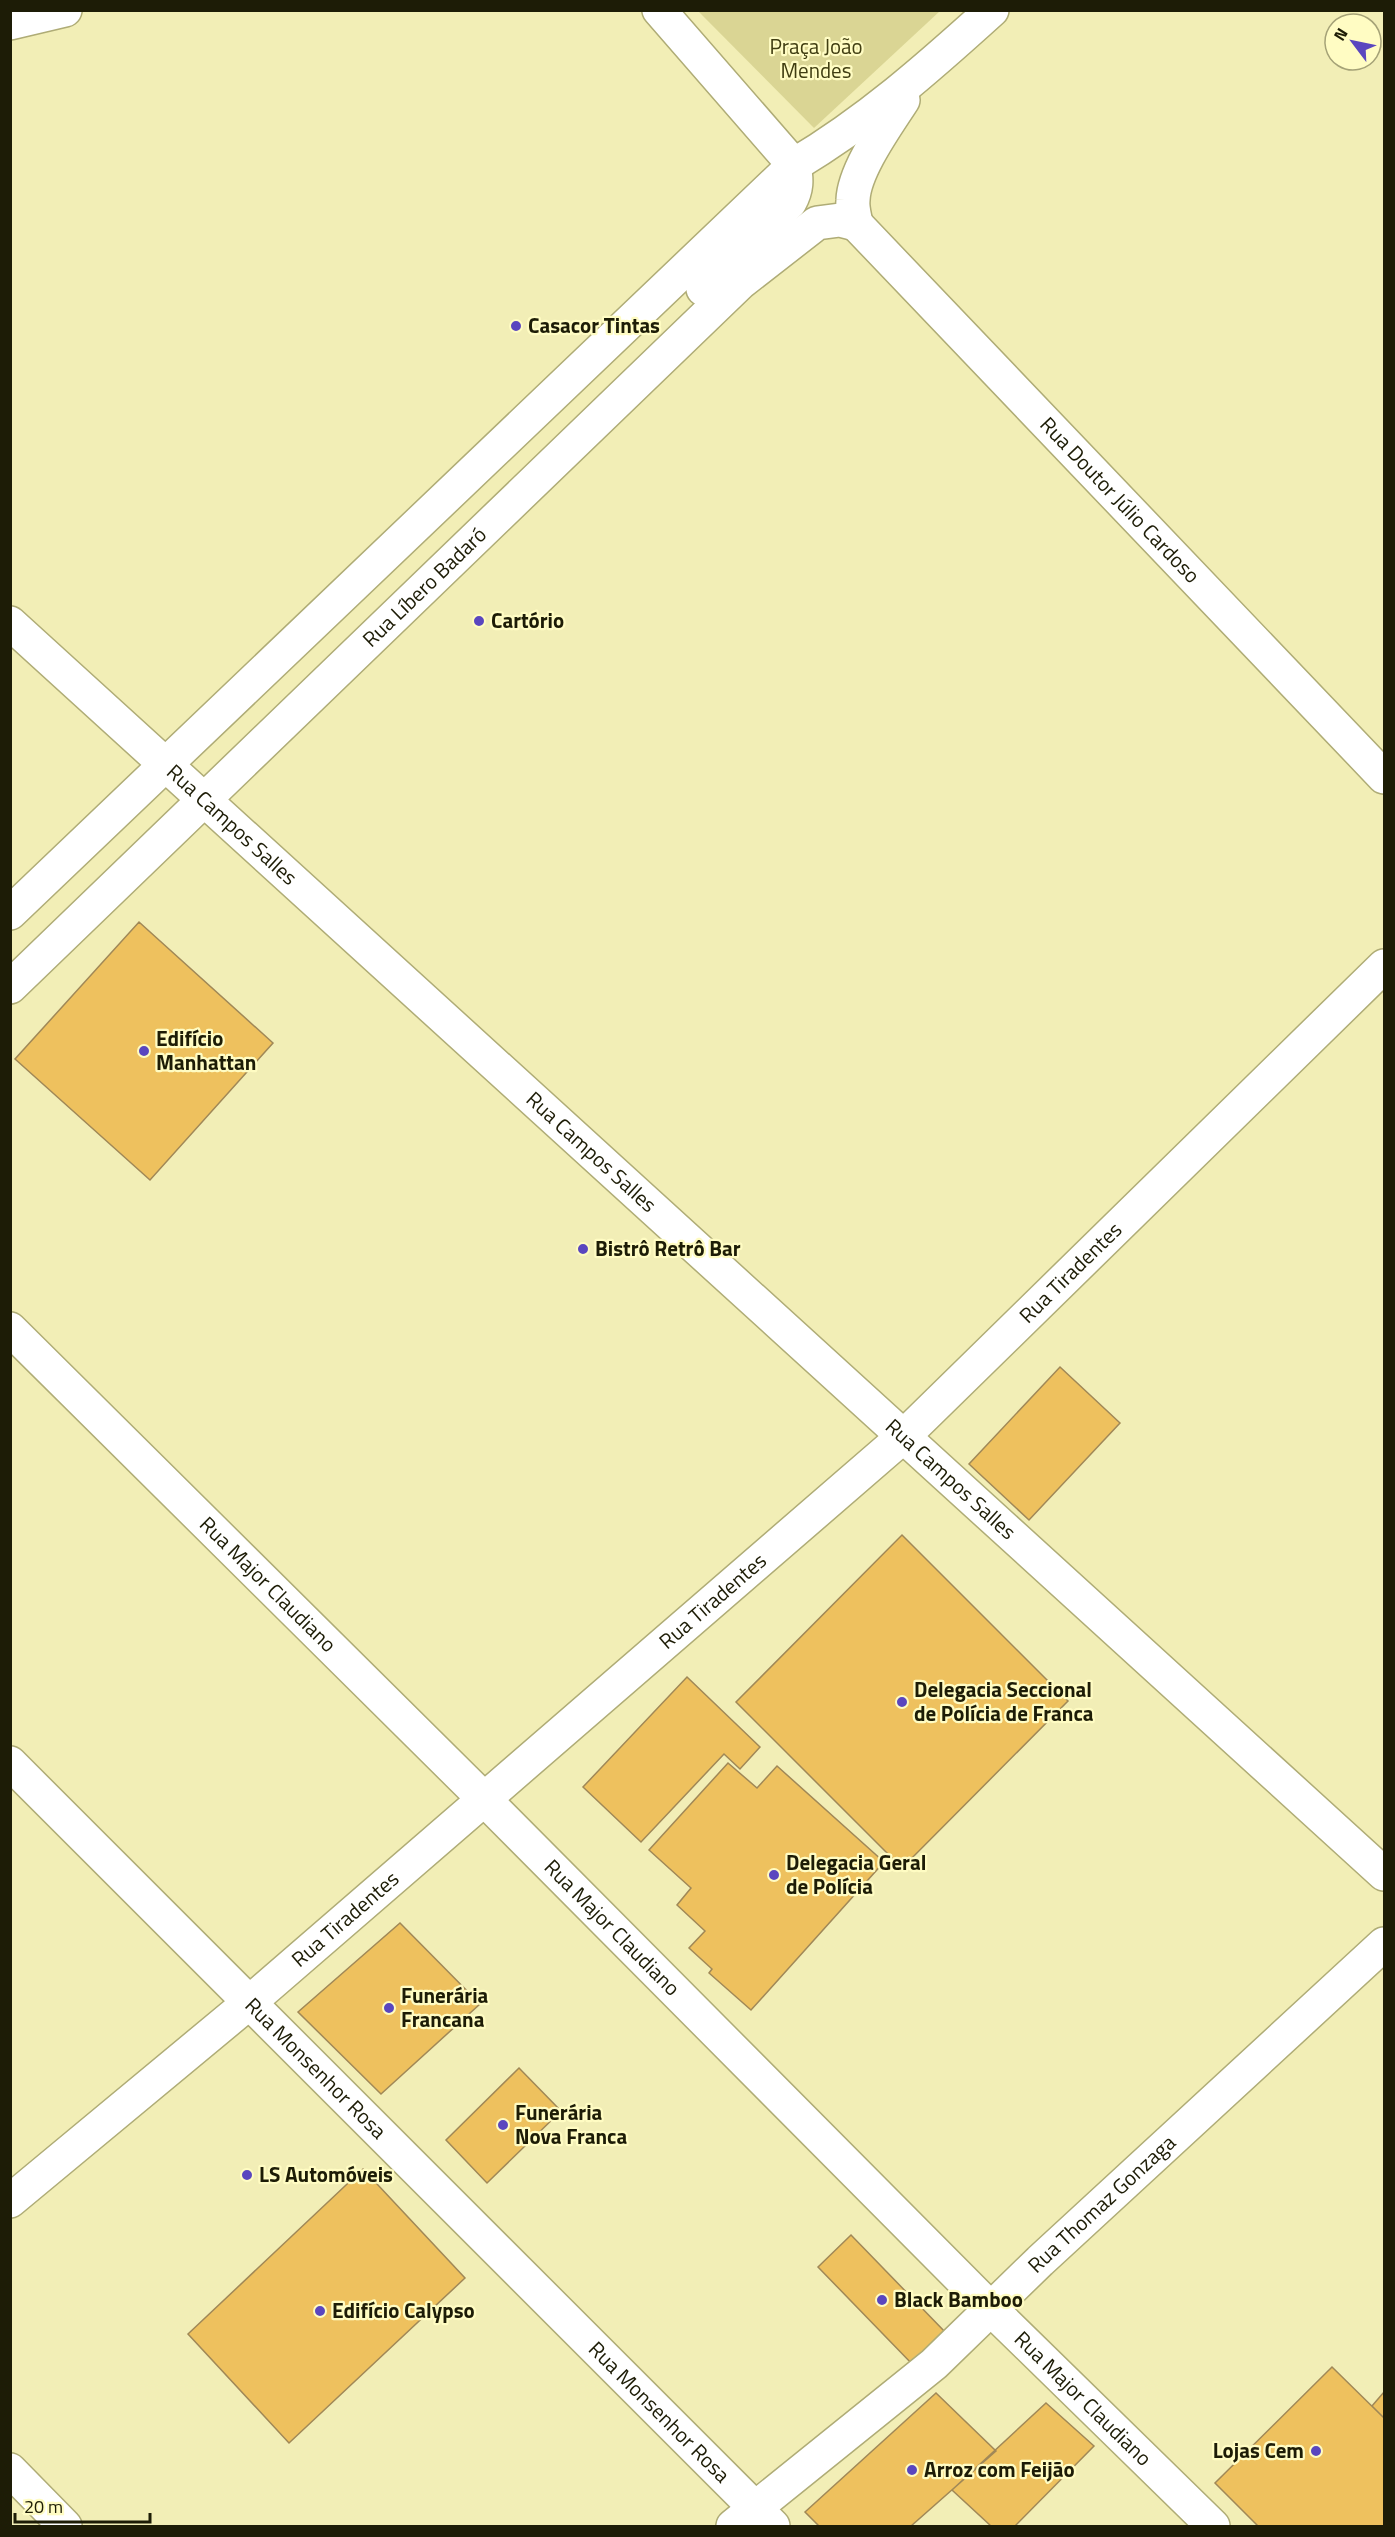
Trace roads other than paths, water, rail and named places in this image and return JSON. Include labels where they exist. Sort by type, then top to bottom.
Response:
[{"type":"street","points":[[10,23],[65,10]]},
{"type":"street","points":[[542,473],[562,433],[600,388],[790,202],[796,192],[797,180],[794,165],[659,10]]},
{"type":"street","points":[[10,914],[164,764],[794,165],[840,138],[918,78],[992,10]]},
{"type":"street","points":[[856,224],[853,200],[858,179],[876,142],[918,78]]},
{"type":"street","name":"Rua Líbero Badaró","points":[[10,987],[740,283],[817,223],[840,220],[856,224]]},
{"type":"street","name":"Rua Doutor Júlio Cardoso","points":[[856,224],[1384,777]]},
{"type":"street","name":"Rua Campos Salles","points":[[10,623],[905,1435],[1384,1874]]},
{"type":"street","name":"Rua Tiradentes","points":[[10,2201],[251,2001],[905,1435],[1384,966]]},
{"type":"street","name":"Rua Major Claudiano","points":[[10,1329],[484,1799],[992,2310],[1213,2526]]},
{"type":"street","name":"Rua Monsenhor Rosa","points":[[10,1763],[251,2001],[754,2520]]},
{"type":"street","name":"Rua Thomaz Gonzaga","points":[[754,2520],[934,2364],[1040,2261],[1384,1944]]},
{"type":"street","points":[[10,2470],[65,2526]]},
{"type":"place","name":"Casacor Tintas","points":[[516,326]]},
{"type":"place","name":"Cartório","points":[[479,621]]},
{"type":"place","name":"Edifício Manhattan","points":[[144,1051]]},
{"type":"place","name":"Bistrô Retrô Bar","points":[[583,1249]]},
{"type":"place","name":"Delegacia Seccional de Polícia de Franca","points":[[902,1702]]},
{"type":"place","name":"Delegacia Geral de Polícia","points":[[774,1875]]},
{"type":"place","name":"Funerária Francana","points":[[389,2008]]},
{"type":"place","name":"Funerária Nova Franca","points":[[503,2125]]},
{"type":"place","name":"LS Automóveis","points":[[247,2175]]},
{"type":"place","name":"Black Bamboo","points":[[882,2300]]},
{"type":"place","name":"Edifício Calypso","points":[[320,2311]]},
{"type":"place","name":"Lojas Cem","points":[[1316,2451]]},
{"type":"place","name":"Arroz com Feijão","points":[[912,2470]]},
{"type":"park label","name":"Praça João Mendes","points":[[816,59]]}]
